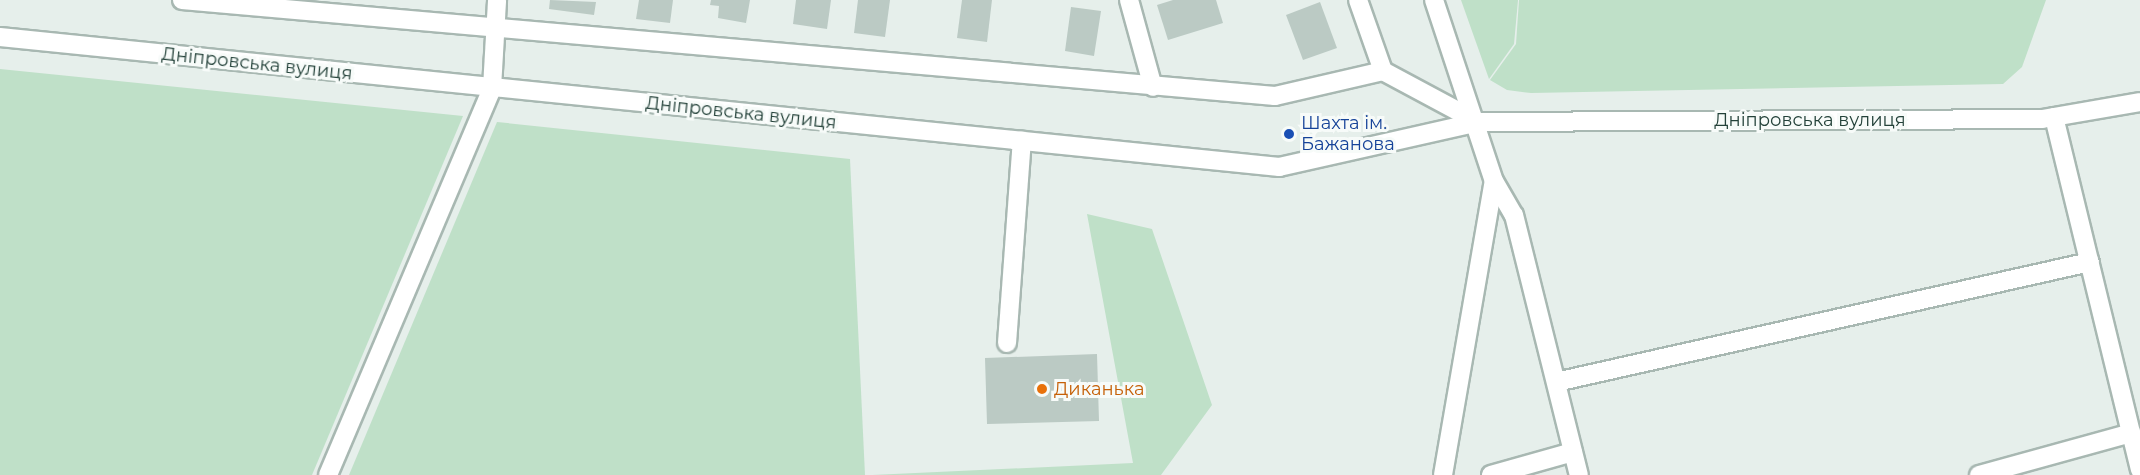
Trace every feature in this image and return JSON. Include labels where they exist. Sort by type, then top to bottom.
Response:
[{"type":"street","points":[[183,0],[494,25],[1153,87],[1275,96],[1383,71],[1358,0]]},
{"type":"street","points":[[328,475],[492,88],[497,0]]},
{"type":"street","points":[[1129,0],[1153,87]]},
{"type":"street","points":[[1434,0],[1478,122],[1494,181],[1514,215],[1579,475]]},
{"type":"street","name":"Дніпровська вулиця","points":[[0,37],[1279,167],[1478,122],[2054,117],[2140,102]]},
{"type":"street","name":"Дніпровська вулиця","points":[[1383,71],[1478,122]]},
{"type":"street","points":[[2054,117],[2140,465]]},
{"type":"street","points":[[1007,343],[1022,141]]},
{"type":"street","points":[[1443,475],[1494,181]]},
{"type":"street","points":[[1556,382],[2090,262]]},
{"type":"street","points":[[1979,475],[2131,433]]},
{"type":"street","points":[[1491,475],[1573,452]]},
{"type":"green space","points":[[1461,0],[1518,0],[1514,44],[1489,79]]},
{"type":"green space","points":[[1519,0],[2046,0],[2022,67],[2003,84],[1531,93],[1507,90],[1490,80],[1516,44]]},
{"type":"green space","points":[[0,69],[463,116],[312,475],[0,475]]},
{"type":"green space","points":[[497,122],[850,159],[865,475],[349,475]]},
{"type":"green space","points":[[1087,214],[1152,229],[1212,405],[1161,475],[872,475],[1133,463]]},
{"type":"building","points":[[550,0],[596,2],[594,15],[549,9]]},
{"type":"building","points":[[639,0],[673,0],[670,23],[636,19]]},
{"type":"building","points":[[711,0],[750,0],[746,23],[718,18],[719,6],[710,5]]},
{"type":"building","points":[[796,0],[831,0],[827,29],[793,24]]},
{"type":"building","points":[[858,0],[890,0],[885,37],[854,33]]},
{"type":"building","points":[[962,0],[992,0],[987,42],[957,38]]},
{"type":"building","points":[[1173,0],[1216,0],[1223,23],[1168,40],[1157,5]]},
{"type":"building","points":[[1320,2],[1337,48],[1303,60],[1286,15]]},
{"type":"building","points":[[1071,7],[1101,11],[1094,56],[1065,51]]},
{"type":"building","name":"Диканька","points":[[1097,354],[1099,421],[987,424],[985,358]]},
{"type":"place","name":"Шахта ім. Бажанова","points":[[1289,134]]},
{"type":"place","name":"Диканька","points":[[1042,389]]}]
